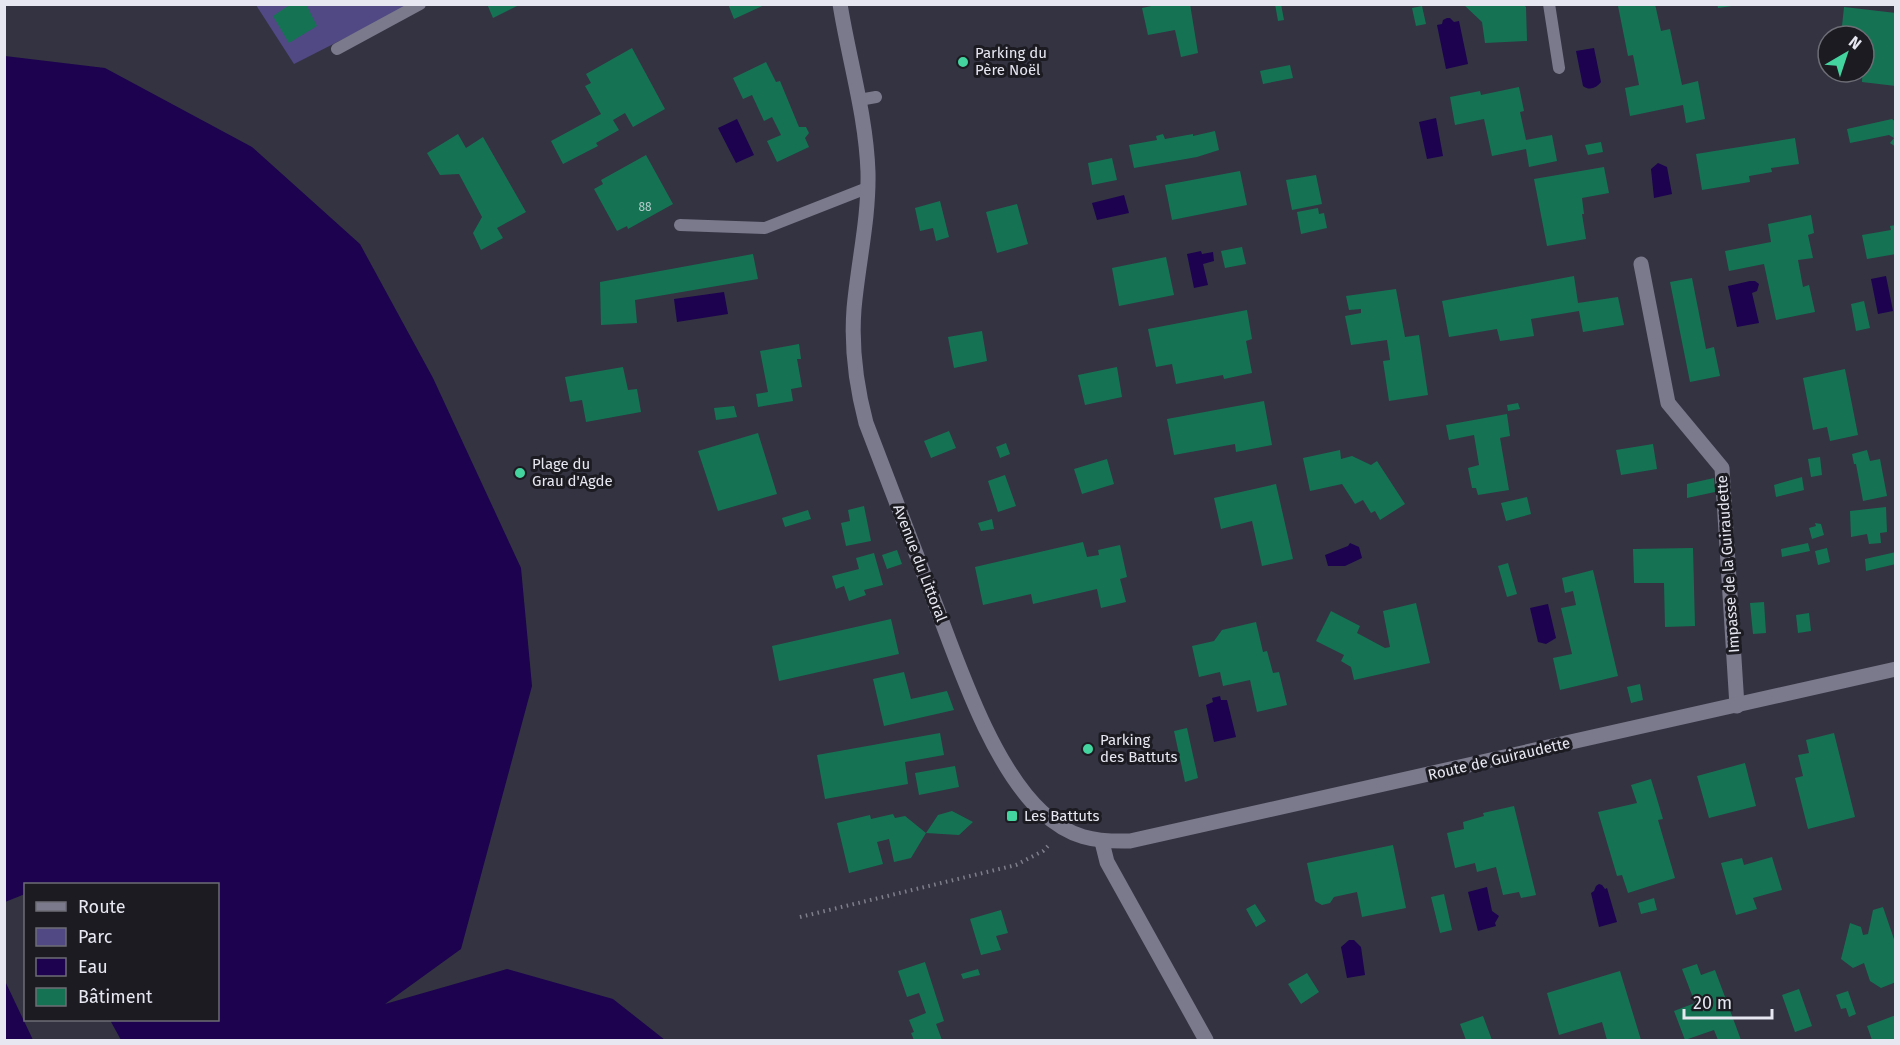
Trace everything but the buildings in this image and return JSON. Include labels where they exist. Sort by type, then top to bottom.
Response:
[{"type":"street","name":"Avenue du Littoral","points":[[840,4],[860,100],[868,172],[866,226],[854,309],[853,347],[857,386],[866,423],[961,670],[1003,761],[1021,790],[1042,813],[1076,836],[1102,842]]},
{"type":"street","name":"Impasse de la Guiraudette","points":[[1641,264],[1668,403],[1722,468],[1737,706]]},
{"type":"street","name":"Route de Guiraudette","points":[[1102,842],[1130,841],[1896,669]]},
{"type":"street","points":[[1102,842],[1107,862],[1206,1041]]},
{"type":"lane","points":[[337,49],[420,4]]},
{"type":"lane","points":[[1549,4],[1559,68]]},
{"type":"lane","points":[[860,100],[876,97]]},
{"type":"lane","points":[[680,225],[765,228],[867,188]]},
{"type":"path","points":[[800,917],[1016,865],[1043,851],[1065,830]]},
{"type":"green space","points":[[256,5],[410,5],[294,64]]},
{"type":"water","points":[[1447,18],[1454,22],[1459,21],[1468,64],[1446,69],[1437,25],[1442,24]]},
{"type":"water","points":[[1594,48],[1601,82],[1590,89],[1583,86],[1576,51]]},
{"type":"water","points":[[5,56],[105,68],[252,147],[360,244],[433,378],[521,568],[532,686],[461,949],[385,1004],[507,969],[613,999],[665,1040],[5,1040]]},
{"type":"water","points":[[1436,118],[1443,156],[1427,159],[1419,122]]},
{"type":"water","points":[[737,119],[754,155],[736,163],[718,128]]},
{"type":"water","points":[[1658,163],[1667,167],[1672,194],[1654,198],[1651,169]]},
{"type":"water","points":[[1124,195],[1129,213],[1097,220],[1092,203]]},
{"type":"water","points":[[1201,251],[1202,254],[1213,252],[1214,261],[1203,264],[1208,285],[1194,288],[1187,254]]},
{"type":"water","points":[[1886,276],[1893,311],[1878,314],[1871,279]]},
{"type":"water","points":[[1750,281],[1759,284],[1757,291],[1752,293],[1759,323],[1737,327],[1728,286]]},
{"type":"water","points":[[724,292],[728,314],[677,322],[674,299]]},
{"type":"water","points":[[1350,543],[1359,547],[1362,558],[1345,566],[1328,566],[1325,555],[1348,546]]},
{"type":"water","points":[[1548,604],[1556,638],[1546,644],[1538,642],[1530,608]]},
{"type":"water","points":[[1220,696],[1221,700],[1227,700],[1236,737],[1214,742],[1206,705],[1213,702],[1212,698]]},
{"type":"water","points":[[1599,884],[1607,888],[1617,922],[1599,927],[1591,893]]},
{"type":"water","points":[[1487,887],[1492,911],[1499,916],[1495,923],[1496,926],[1478,931],[1468,892]]},
{"type":"water","points":[[1349,940],[1354,940],[1361,947],[1365,975],[1347,978],[1341,947]]},
{"type":"pier","points":[[24,894],[24,1021],[111,1021],[121,1040],[33,1040],[5,981],[5,902]]},
{"type":"place","name":"Parking du Père Noël","points":[[963,62]]},
{"type":"place","name":"Plage du Grau d'Agde","points":[[520,473]]},
{"type":"place","name":"Parking des Battuts","points":[[1088,749]]},
{"type":"place","name":"Les Battuts","points":[[1012,816]]}]
